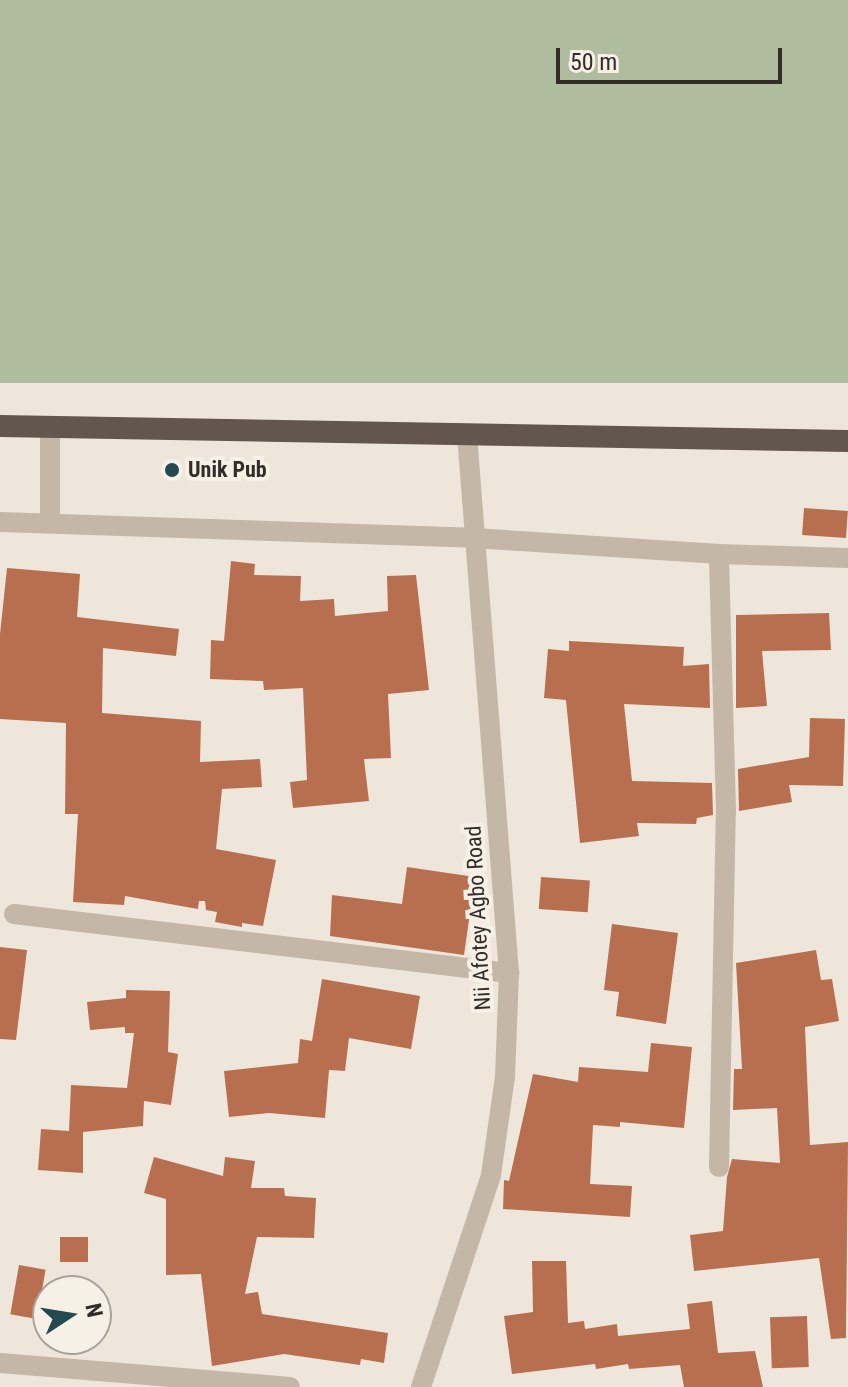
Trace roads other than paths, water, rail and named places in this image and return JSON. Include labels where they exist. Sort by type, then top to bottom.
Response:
[{"type":"highway","points":[[0,426],[848,441]]},
{"type":"street","points":[[50,427],[50,523]]},
{"type":"street","name":"Nii Afotey Agbo Road","points":[[421,1387],[491,1175],[505,1077],[509,973],[467,435]]},
{"type":"street","points":[[0,522],[473,538],[719,554],[848,558]]},
{"type":"street","points":[[719,554],[726,810],[719,1167]]},
{"type":"street","points":[[14,914],[509,973]]},
{"type":"street","points":[[0,1363],[290,1387]]},
{"type":"place","name":"Unik Pub","points":[[172,470]]}]
